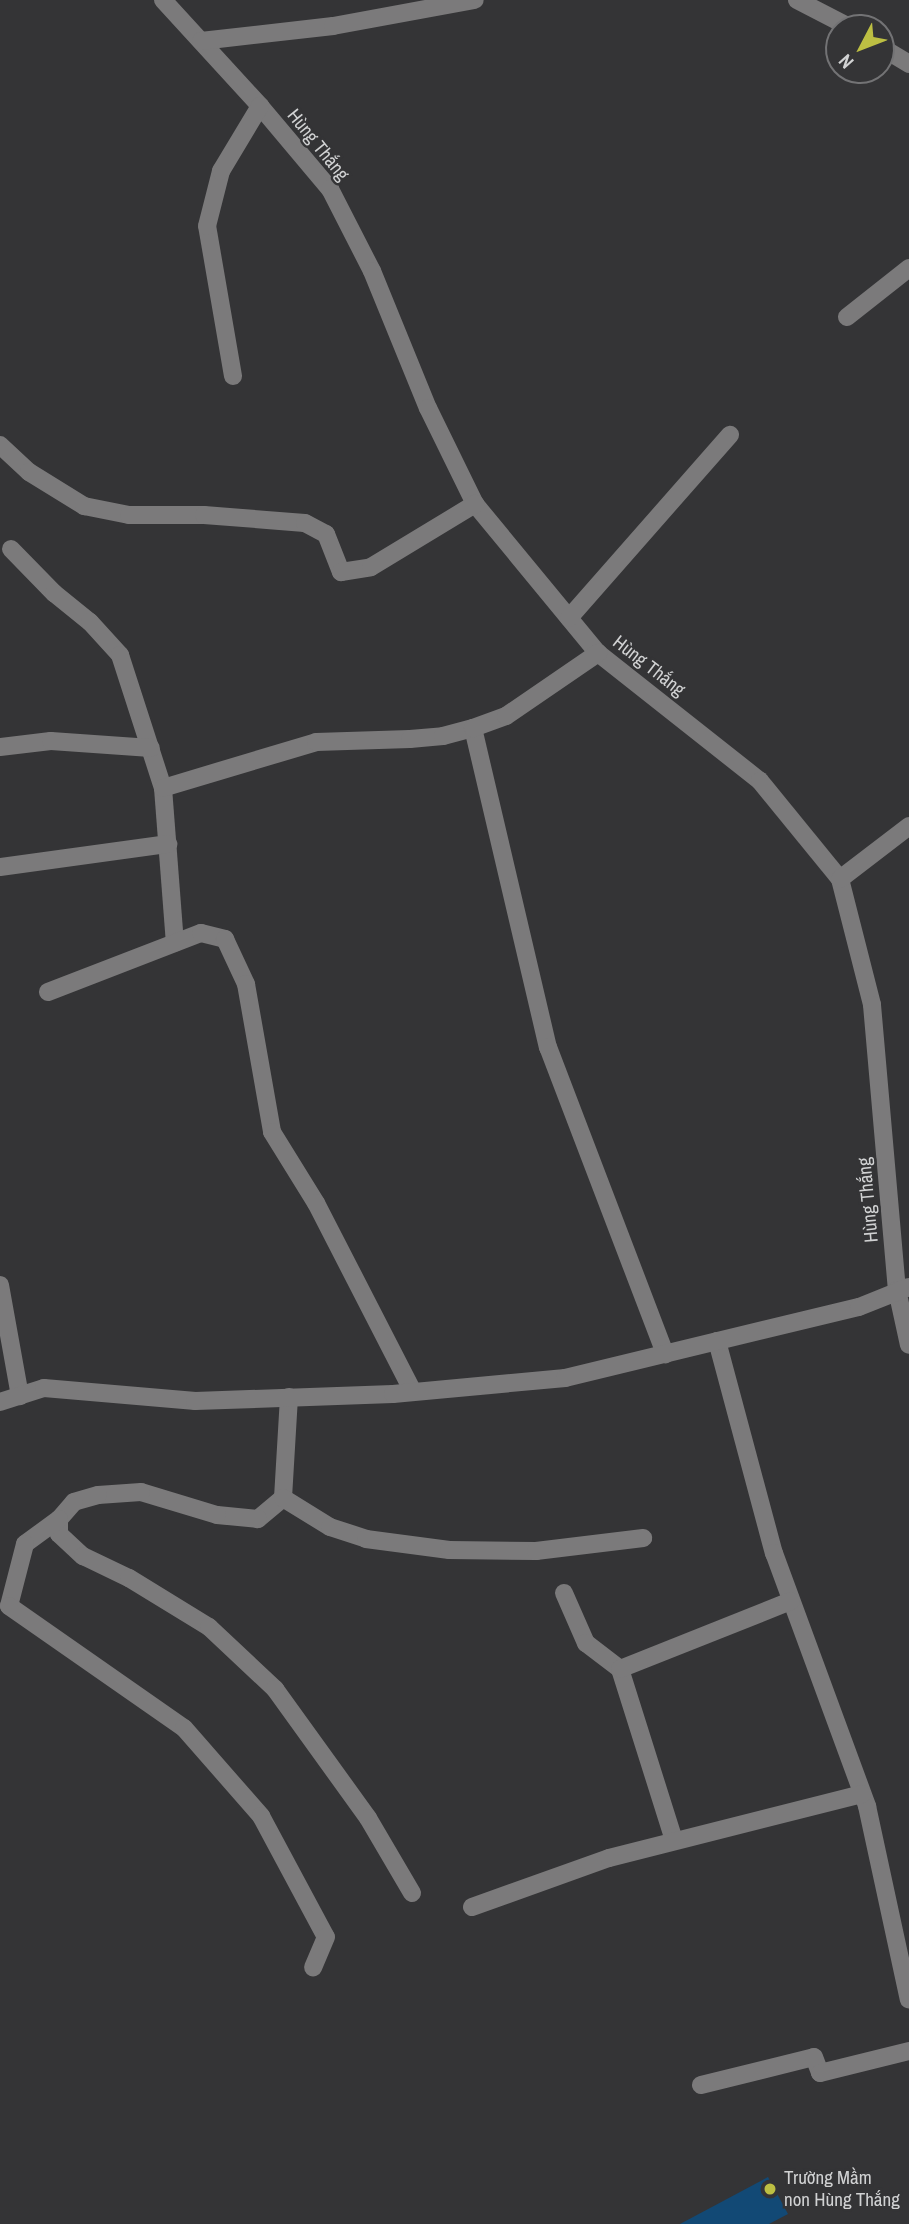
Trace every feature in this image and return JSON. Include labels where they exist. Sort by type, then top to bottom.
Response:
[{"type":"street","name":"Hùng Thắng","points":[[163,0],[260,106],[330,189],[372,271],[428,408],[475,504],[598,653],[760,781],[840,879],[872,1005],[909,1345]]},
{"type":"street","points":[[201,41],[333,26],[475,0]]},
{"type":"street","points":[[797,0],[825,15]]},
{"type":"street","points":[[233,376],[207,226],[221,171],[260,106]]},
{"type":"street","points":[[846,317],[909,268]]},
{"type":"street","points":[[569,618],[730,435]]},
{"type":"street","points":[[0,445],[29,472],[84,506],[129,515],[204,515],[305,523],[326,534],[341,572],[371,567],[475,504]]},
{"type":"street","points":[[11,549],[54,593],[90,622],[120,655],[163,788],[175,943]]},
{"type":"street","points":[[163,788],[316,742],[375,738],[410,740],[443,736],[473,728],[506,716],[598,653]]},
{"type":"street","points":[[473,728],[548,1047],[665,1354]]},
{"type":"street","points":[[0,747],[51,741],[151,748]]},
{"type":"street","points":[[840,879],[909,826]]},
{"type":"street","points":[[0,867],[168,844]]},
{"type":"street","points":[[48,992],[201,933],[225,939],[246,984],[272,1132],[316,1203],[413,1392]]},
{"type":"street","points":[[0,1285],[20,1396]]},
{"type":"street","points":[[0,1402],[44,1388],[195,1401],[413,1392],[565,1378],[859,1307],[903,1288]]},
{"type":"street","points":[[718,1341],[774,1553],[862,1794],[909,2000]]},
{"type":"street","points":[[289,1397],[283,1498],[258,1519],[217,1515],[141,1492],[98,1495],[74,1502],[59,1520],[25,1544],[9,1606],[184,1728],[261,1816],[326,1937],[313,1967]]},
{"type":"street","points":[[283,1498],[330,1527],[366,1539],[415,1547],[536,1551],[643,1538]]},
{"type":"street","points":[[59,1520],[59,1534],[83,1556],[129,1578],[209,1628],[275,1689],[368,1818],[412,1893]]},
{"type":"street","points":[[564,1593],[586,1643],[620,1669],[674,1839]]},
{"type":"street","points":[[620,1669],[791,1601]]},
{"type":"street","points":[[472,1907],[609,1858],[674,1839],[862,1794]]},
{"type":"street","points":[[701,2085],[814,2057],[820,2073],[909,2051]]},
{"type":"building","points":[[768,2177],[788,2214],[769,2224],[680,2224]]},
{"type":"place","name":"Trường Mầm non Hùng Thắng","points":[[770,2189]]}]
